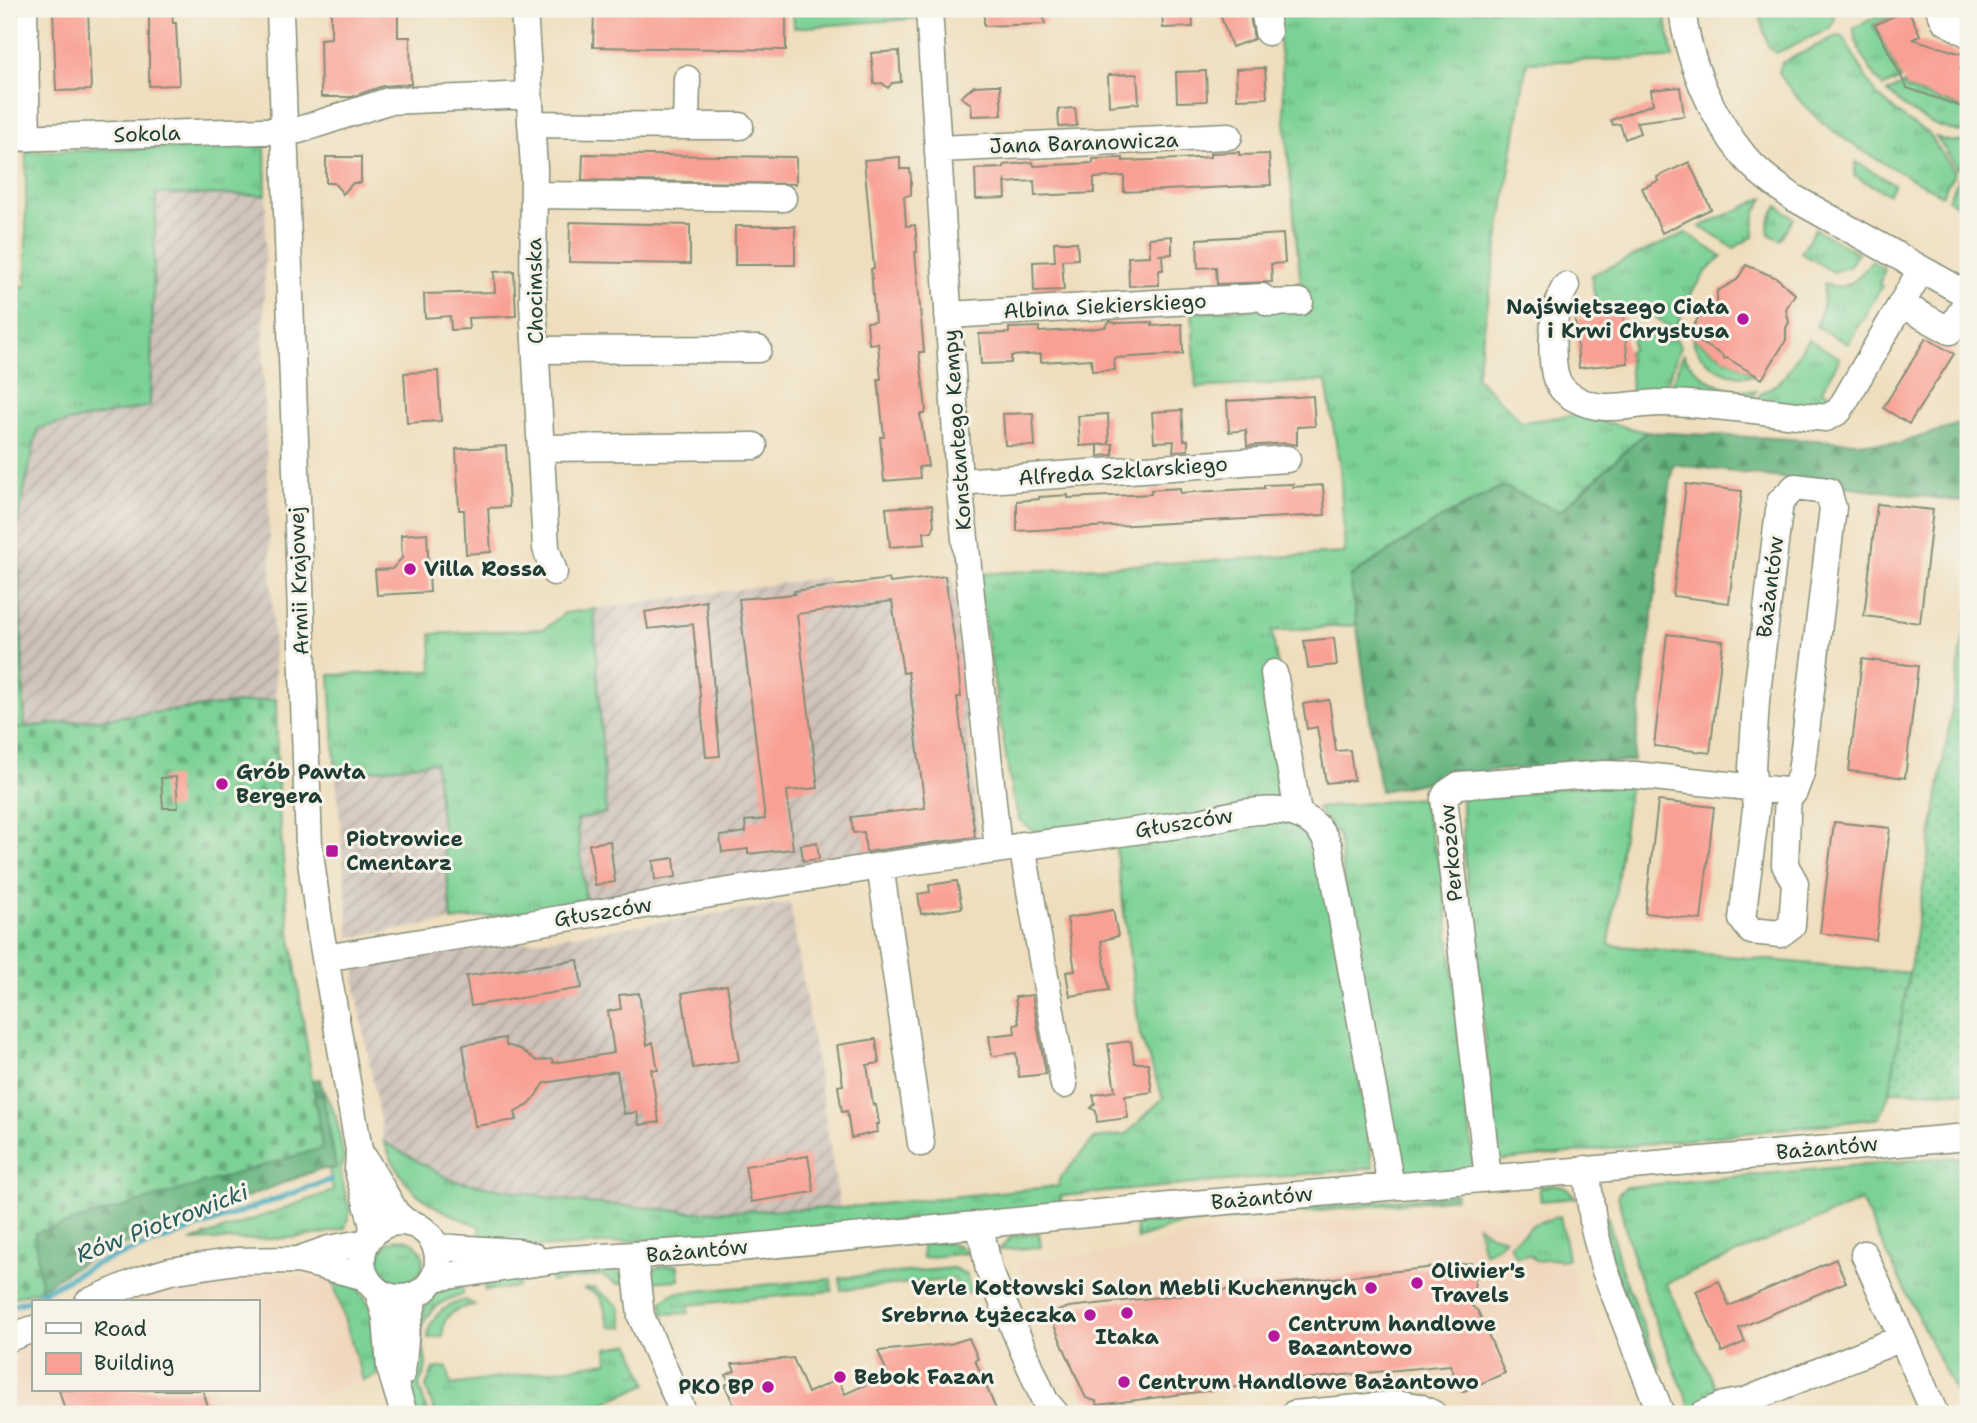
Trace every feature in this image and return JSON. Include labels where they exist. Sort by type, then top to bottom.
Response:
[{"type":"street","points":[[18,138],[24,9]]},
{"type":"street","name":"Armii Krajowej","points":[[280,9],[309,846],[325,958],[359,1150],[358,1171],[372,1222],[370,1238]]},
{"type":"street","name":"Chocimska","points":[[524,9],[534,195],[533,302],[546,548],[554,572]]},
{"type":"street","name":"Konstantego Kempy","points":[[929,9],[959,482],[1010,847]]},
{"type":"street","points":[[1682,9],[1701,82],[1719,119],[1745,156],[1767,179],[1794,198],[1968,297],[1950,331],[1901,304]]},
{"type":"street","points":[[1939,9],[1944,21],[1968,34]]},
{"type":"street","points":[[686,126],[687,79]]},
{"type":"street","name":"Sokola","points":[[18,138],[299,130],[388,101],[529,95]]},
{"type":"street","points":[[531,124],[740,126]]},
{"type":"street","name":"Jana Baranowicza","points":[[939,149],[1230,136]]},
{"type":"street","points":[[534,195],[783,198]]},
{"type":"street","points":[[1566,286],[1559,298],[1555,314],[1555,375],[1568,394],[1581,401],[1601,408],[1663,402],[1826,418],[1833,417],[1839,411],[1921,270]]},
{"type":"street","name":"Albina Siekierskiego","points":[[948,315],[1262,297],[1269,303],[1300,302]]},
{"type":"street","points":[[536,350],[758,349]]},
{"type":"street","points":[[541,447],[754,446]]},
{"type":"street","name":"Alfreda Szklarskiego","points":[[959,482],[1287,459]]},
{"type":"street","name":"Bażantów","points":[[1795,487],[1828,491],[1833,508],[1801,773],[1791,792],[1785,865],[1795,883],[1792,925],[1780,934],[1751,931],[1742,919],[1756,809],[1752,768],[1756,701],[1780,502],[1795,487]]},
{"type":"street","points":[[1274,673],[1298,813],[1318,827],[1329,847],[1391,1186]]},
{"type":"street","name":"Perkozów","points":[[1488,1178],[1444,805],[1447,793],[1459,785],[1604,774],[1649,775],[1791,792]]},
{"type":"street","name":"Głuszców","points":[[325,958],[880,866],[1200,822],[1251,812],[1276,810],[1298,813]]},
{"type":"street","points":[[1010,847],[1064,1085]]},
{"type":"street","points":[[880,866],[921,1143]]},
{"type":"street","name":"Bażantów","points":[[424,1287],[555,1260],[634,1256],[980,1226],[1391,1186],[1968,1136]]},
{"type":"street","name":"Armii Krajowej","points":[[359,1150],[396,1213],[407,1223]]},
{"type":"street","points":[[1586,1169],[1594,1228],[1604,1268],[1661,1414]]},
{"type":"street","points":[[93,1300],[140,1280],[196,1265],[298,1259],[370,1238],[383,1227],[394,1223],[407,1223],[428,1234],[436,1247],[438,1258],[406,1329],[402,1404]]},
{"type":"street","points":[[980,1226],[989,1270],[1045,1401],[1056,1414]]},
{"type":"street","points":[[370,1238],[362,1259],[386,1318],[390,1368],[402,1404]]},
{"type":"street","name":"Bażantów","points":[[436,1247],[518,1252],[555,1260]]},
{"type":"street","points":[[1864,1254],[1935,1414]]},
{"type":"street","points":[[634,1256],[641,1316],[684,1414]]},
{"type":"street","points":[[298,1259],[372,1284],[396,1298],[424,1287]]},
{"type":"street","points":[[9,1338],[32,1329]]},
{"type":"street","points":[[1703,1414],[1724,1405],[1748,1408],[1902,1338]]},
{"type":"street","points":[[1294,1414],[1402,1404],[1419,1407],[1433,1414]]},
{"type":"shaded area","points":[[156,194],[266,195],[263,370],[276,699],[25,727],[17,524],[38,428],[150,406]]},
{"type":"shaded area","points":[[952,576],[979,845],[586,904],[577,820],[606,813],[594,609],[828,577],[829,587]]},
{"type":"shaded area","points":[[435,761],[452,921],[350,937],[336,775]]},
{"type":"shaded area","points":[[790,903],[840,1208],[695,1212],[575,1202],[451,1180],[384,1142],[355,983],[357,971],[364,966]]},
{"type":"shaded area","points":[[1459,1210],[1492,1218],[1550,1213],[1560,1216],[1576,1285],[1626,1414],[1473,1414],[1461,1397],[1432,1377],[1409,1373],[1106,1402],[1091,1399],[1069,1383],[1028,1287],[1030,1285],[1025,1272],[1021,1272],[1019,1265],[1026,1261],[1145,1249],[1181,1236]]},
{"type":"shaded area","points":[[239,1274],[289,1275],[333,1281],[363,1381],[259,1414],[9,1414],[9,1350],[32,1339],[32,1392],[259,1392],[259,1300],[123,1300],[179,1280]]},
{"type":"green space","points":[[793,9],[921,9],[922,18],[794,28]]},
{"type":"green space","points":[[1274,9],[1664,9],[1673,58],[1527,62],[1476,377],[1522,422],[1576,415],[1646,432],[1559,512],[1502,486],[1438,520],[1350,576],[1358,625],[1272,631],[1300,803],[1040,836],[1019,820],[1012,794],[977,574],[1345,553],[1340,467],[1326,381],[1196,388],[1192,312],[1303,306],[1281,57]]},
{"type":"green space","points":[[1758,9],[1830,9],[1835,19],[1829,29],[1776,53],[1768,46]]},
{"type":"green space","points":[[1889,9],[1907,9],[1874,25],[1901,79],[1883,87],[1860,51],[1854,28]]},
{"type":"green space","points":[[1841,36],[1875,93],[1905,119],[1928,133],[1955,172],[1942,195],[1833,131],[1796,97],[1781,76],[1779,72],[1782,63]]},
{"type":"green space","points":[[1904,84],[1906,89],[1968,110],[1968,133],[1945,129],[1925,120],[1888,92]]},
{"type":"green space","points":[[1936,137],[1947,141],[1968,142],[1968,151],[1958,169]]},
{"type":"green space","points":[[265,145],[266,195],[156,194],[150,406],[38,428],[17,524],[25,727],[9,729],[9,287],[26,286],[26,152]]},
{"type":"green space","points":[[1968,161],[1968,211],[1948,199]]},
{"type":"green space","points":[[1856,162],[1894,184],[1888,194],[1854,176]]},
{"type":"green space","points":[[1764,198],[1755,214],[1754,236],[1734,248],[1700,227]]},
{"type":"green space","points":[[1778,206],[1794,218],[1780,240],[1769,234],[1768,230],[1770,219]]},
{"type":"green space","points":[[1815,229],[1858,253],[1849,267],[1833,272],[1801,253]]},
{"type":"green space","points":[[1686,233],[1722,257],[1707,271],[1695,288],[1677,326],[1668,327],[1650,312],[1596,303],[1591,275]]},
{"type":"green space","points":[[1871,261],[1885,270],[1879,284],[1882,286],[1848,344],[1816,326],[1823,306],[1824,284],[1839,287],[1852,283]]},
{"type":"green space","points":[[1661,333],[1677,340],[1680,347],[1663,394],[1632,398],[1628,351],[1632,350],[1632,337]]},
{"type":"green space","points":[[1692,338],[1755,375],[1735,375],[1716,368],[1701,355]]},
{"type":"green space","points":[[1808,339],[1840,358],[1822,390],[1835,398],[1829,407],[1754,403],[1761,394],[1783,378]]},
{"type":"green space","points":[[1683,354],[1697,371],[1714,383],[1734,389],[1756,391],[1749,402],[1668,394]]},
{"type":"green space","points":[[1968,421],[1968,502],[1673,464],[1633,761],[1487,771],[1380,791],[1350,577],[1438,520],[1503,486],[1560,512],[1646,432],[1898,444]]},
{"type":"green space","points":[[594,609],[606,813],[577,820],[586,904],[452,921],[435,762],[336,775],[330,675],[432,671],[431,634],[544,629],[565,613]]},
{"type":"green space","points":[[1968,610],[1968,1092],[1890,1091]]},
{"type":"green space","points":[[276,699],[278,799],[288,917],[322,1148],[35,1233],[41,1289],[9,1299],[9,729]]},
{"type":"green space","points":[[1630,781],[1609,945],[1909,973],[1890,1091],[1880,1118],[1498,1161],[1463,843],[1462,798]]},
{"type":"green space","points":[[1421,798],[1443,879],[1474,1170],[1401,1176],[1348,914],[1339,837],[1317,808]]},
{"type":"green space","points":[[1255,817],[1308,828],[1324,862],[1373,1168],[1061,1196],[1061,1208],[559,1247],[481,1244],[479,1226],[445,1212],[410,1187],[384,1142],[451,1180],[575,1202],[695,1212],[840,1208],[1059,1186],[1059,1179],[1094,1139],[1127,1134],[1163,1098],[1140,1035],[1115,842]]},
{"type":"green space","points":[[320,1079],[336,1168],[317,1170],[163,1229],[146,1239],[113,1248],[41,1289],[35,1233],[321,1148],[312,1080]]},
{"type":"green space","points":[[321,1085],[336,1117],[344,1159],[340,1171],[350,1212],[345,1228],[289,1238],[191,1241],[333,1191],[329,1169],[336,1168]]},
{"type":"green space","points":[[1968,1157],[1968,1414],[1861,1201],[1666,1283],[1729,1414],[1693,1414],[1640,1278],[1618,1194],[1626,1187]]},
{"type":"green space","points":[[1554,1185],[1566,1188],[1576,1198],[1541,1201],[1539,1187]]},
{"type":"green space","points":[[1456,1194],[1456,1198],[1180,1224],[1137,1239],[1135,1224]]},
{"type":"green space","points":[[1560,1216],[1568,1258],[1559,1261],[1536,1261],[1530,1255],[1515,1256],[1510,1244],[1534,1224]]},
{"type":"green space","points":[[1603,1217],[1608,1217],[1621,1268],[1660,1369],[1655,1371],[1615,1269]]},
{"type":"green space","points":[[1477,1225],[1491,1234],[1505,1238],[1497,1247],[1484,1253]]},
{"type":"green space","points":[[1039,1233],[1041,1247],[999,1250],[1012,1236]]},
{"type":"green space","points":[[401,1239],[417,1245],[423,1261],[417,1277],[401,1283],[385,1277],[379,1261],[385,1245]]},
{"type":"green space","points":[[941,1242],[957,1245],[968,1253],[923,1258],[922,1244]]},
{"type":"green space","points":[[678,1265],[679,1280],[646,1282],[654,1269]]},
{"type":"green space","points":[[953,1268],[966,1274],[972,1293],[958,1291],[955,1279],[841,1290],[840,1278]]},
{"type":"green space","points":[[613,1269],[623,1276],[627,1283],[616,1284],[602,1275],[551,1282],[549,1275],[517,1280],[518,1287],[485,1291],[484,1279]]},
{"type":"green space","points":[[831,1279],[832,1291],[688,1305],[689,1313],[663,1314],[662,1301],[674,1293]]},
{"type":"green space","points":[[333,1281],[357,1287],[372,1308],[373,1353],[378,1375],[363,1381]]},
{"type":"green space","points":[[462,1281],[463,1294],[434,1308],[422,1329],[426,1368],[419,1386],[428,1414],[415,1414],[409,1389],[408,1368],[427,1300],[442,1288]]},
{"type":"green space","points":[[594,1288],[619,1306],[624,1328],[610,1327],[601,1299],[592,1291],[583,1289]]},
{"type":"green space","points":[[466,1300],[475,1305],[451,1313],[444,1322],[443,1336],[428,1338],[431,1323],[440,1312]]},
{"type":"green space","points":[[630,1344],[647,1384],[579,1414],[435,1414],[426,1387],[433,1369],[447,1367],[451,1385],[608,1362],[607,1348]]},
{"type":"building","points":[[53,9],[88,9],[91,90],[56,91]]},
{"type":"building","points":[[149,9],[172,9],[173,23],[176,23],[179,85],[149,86]]},
{"type":"building","points":[[331,9],[398,9],[398,37],[410,37],[411,84],[383,86],[351,97],[321,97],[320,39],[331,38]]},
{"type":"building","points":[[594,9],[786,9],[786,50],[593,47]]},
{"type":"building","points":[[984,9],[1043,9],[1045,24],[984,26]]},
{"type":"building","points":[[1162,9],[1192,9],[1193,27],[1163,28]]},
{"type":"building","points":[[1218,9],[1249,9],[1254,39],[1232,47]]},
{"type":"building","points":[[1908,9],[1920,35],[1913,39],[1965,55],[1960,68],[1968,70],[1968,109],[1907,88],[1875,25]]},
{"type":"building","points":[[899,51],[901,82],[892,83],[888,88],[882,83],[874,84],[871,53]]},
{"type":"building","points":[[1265,68],[1267,98],[1237,99],[1236,69]]},
{"type":"building","points":[[1206,71],[1207,101],[1177,102],[1176,72]]},
{"type":"building","points":[[1137,74],[1139,103],[1109,106],[1108,75]]},
{"type":"building","points":[[1000,85],[1002,115],[972,116],[971,104],[961,97],[974,86]]},
{"type":"building","points":[[1680,87],[1684,116],[1636,122],[1640,133],[1625,139],[1620,124],[1613,125],[1611,120],[1653,104],[1651,90]]},
{"type":"building","points":[[1075,108],[1077,126],[1059,127],[1058,109]]},
{"type":"building","points":[[1210,153],[1269,154],[1271,185],[1124,192],[1124,176],[1094,178],[1094,193],[1035,196],[1034,181],[1005,183],[1006,198],[976,199],[975,169],[1004,168],[1004,165],[1033,162],[1034,166],[1093,163],[1093,159],[1181,159],[1210,157]]},
{"type":"building","points":[[583,154],[796,157],[796,184],[582,180]]},
{"type":"building","points":[[326,157],[361,157],[361,183],[353,183],[343,194],[334,183],[326,183]]},
{"type":"building","points":[[900,157],[900,169],[910,169],[911,195],[904,196],[906,226],[915,225],[917,245],[915,252],[924,352],[919,352],[926,408],[925,414],[920,414],[928,466],[919,467],[920,478],[884,481],[878,343],[869,344],[867,322],[875,321],[871,269],[874,268],[864,160]]},
{"type":"building","points":[[1689,162],[1711,209],[1662,233],[1642,188],[1658,181],[1657,177]]},
{"type":"building","points":[[570,222],[690,225],[690,264],[569,262]]},
{"type":"building","points":[[735,226],[795,226],[795,265],[735,265]]},
{"type":"building","points":[[1283,234],[1285,263],[1271,264],[1272,282],[1217,284],[1216,267],[1198,268],[1197,239]]},
{"type":"building","points":[[1172,236],[1172,254],[1158,255],[1162,255],[1163,270],[1159,270],[1159,285],[1129,286],[1128,257],[1150,256],[1149,238]]},
{"type":"building","points":[[1054,242],[1077,242],[1078,259],[1062,260],[1064,290],[1034,291],[1033,262],[1055,261]]},
{"type":"building","name":"Najświętszego Ciała i Krwi Chrystusa","points":[[1746,265],[1777,278],[1795,294],[1786,309],[1789,322],[1786,340],[1762,379],[1727,358],[1724,359],[1722,355],[1688,335],[1707,303],[1717,309],[1717,291],[1737,280]]},
{"type":"building","points":[[514,271],[516,316],[468,318],[469,329],[451,330],[450,316],[425,318],[424,294],[495,292],[494,272]]},
{"type":"building","points":[[1623,314],[1628,363],[1579,368],[1575,319]]},
{"type":"building","points":[[1110,321],[1152,322],[1152,326],[1182,324],[1183,354],[1114,358],[1115,370],[1092,371],[1091,359],[1041,362],[1041,354],[1011,356],[1011,363],[981,364],[979,334],[1009,333],[1009,328],[1039,327],[1039,332],[1092,329],[1105,327]]},
{"type":"building","points":[[1926,338],[1954,354],[1909,424],[1883,408]]},
{"type":"building","points":[[438,371],[441,421],[407,423],[404,373]]},
{"type":"building","points":[[1313,396],[1315,426],[1297,427],[1297,445],[1286,443],[1247,446],[1246,430],[1229,432],[1227,401]]},
{"type":"building","points":[[1182,410],[1184,440],[1188,440],[1188,450],[1173,451],[1174,441],[1154,442],[1152,412]]},
{"type":"building","points":[[1033,413],[1035,446],[1005,445],[1003,414]]},
{"type":"building","points":[[1108,414],[1109,444],[1080,446],[1078,416]]},
{"type":"building","points":[[1113,444],[1113,455],[1098,456],[1098,445]]},
{"type":"building","points":[[506,446],[509,507],[488,508],[491,552],[466,554],[464,510],[459,510],[456,449]]},
{"type":"building","points":[[1293,484],[1293,487],[1323,485],[1325,515],[1017,531],[1017,501],[1039,497],[1151,494],[1151,490],[1180,488],[1180,493]]},
{"type":"building","points":[[1686,484],[1742,491],[1729,603],[1673,596]]},
{"type":"building","points":[[1877,504],[1933,510],[1920,623],[1864,616]]},
{"type":"building","points":[[932,505],[934,526],[932,532],[924,532],[925,544],[890,547],[886,508]]},
{"type":"building","points":[[427,533],[430,592],[377,595],[375,570],[392,569],[402,558],[401,535]]},
{"type":"building","points":[[945,576],[958,666],[961,697],[957,697],[975,837],[866,852],[864,832],[853,833],[851,817],[925,808],[908,672],[903,673],[892,601],[797,614],[818,788],[787,791],[793,849],[748,854],[748,849],[722,852],[720,836],[746,832],[745,821],[765,819],[739,599],[795,594],[794,591],[889,579],[890,583]]},
{"type":"building","points":[[706,601],[720,756],[706,757],[693,624],[648,629],[645,612]]},
{"type":"building","points":[[1667,634],[1723,641],[1710,753],[1654,746]]},
{"type":"building","points":[[1334,638],[1337,665],[1308,668],[1304,641]]},
{"type":"building","points":[[1862,659],[1918,666],[1905,778],[1849,771]]},
{"type":"building","points":[[1329,700],[1336,751],[1350,750],[1354,780],[1326,783],[1317,727],[1307,729],[1303,704]]},
{"type":"building","points":[[176,777],[178,808],[163,808],[161,778]]},
{"type":"building","points":[[1658,801],[1714,807],[1701,920],[1645,913]]},
{"type":"building","points":[[1834,822],[1890,828],[1876,940],[1820,933]]},
{"type":"building","points":[[610,841],[615,882],[595,885],[589,844]]},
{"type":"building","points":[[817,842],[819,859],[803,861],[801,845]]},
{"type":"building","points":[[674,858],[676,877],[655,880],[653,861]]},
{"type":"building","points":[[957,881],[962,908],[921,914],[918,894],[930,892],[929,885]]},
{"type":"building","points":[[1113,910],[1118,936],[1101,941],[1109,990],[1070,996],[1066,972],[1075,971],[1067,918]]},
{"type":"building","points":[[578,960],[582,988],[471,1006],[466,976]]},
{"type":"building","points":[[727,985],[739,1061],[693,1068],[682,993]]},
{"type":"building","points":[[639,993],[647,1045],[653,1042],[658,1070],[651,1069],[659,1122],[639,1125],[637,1112],[624,1114],[617,1071],[545,1083],[529,1105],[515,1112],[517,1120],[475,1126],[463,1045],[505,1038],[506,1045],[520,1049],[537,1061],[552,1059],[553,1063],[614,1053],[608,1011],[621,1009],[619,995]]},
{"type":"building","points":[[1032,995],[1046,1074],[1019,1077],[1016,1053],[992,1056],[989,1036],[1015,1033],[1014,1025],[1019,1024],[1015,997]]},
{"type":"building","points":[[876,1039],[879,1063],[867,1065],[879,1124],[876,1124],[877,1132],[851,1138],[847,1111],[842,1112],[838,1086],[843,1085],[837,1045]]},
{"type":"building","points":[[1131,1041],[1134,1063],[1148,1063],[1152,1092],[1125,1096],[1128,1118],[1097,1122],[1096,1111],[1091,1108],[1095,1104],[1093,1095],[1115,1091],[1108,1044]]},
{"type":"building","points":[[808,1156],[814,1192],[751,1202],[745,1166]]},
{"type":"building","points":[[1836,1259],[1846,1282],[1739,1328],[1745,1342],[1722,1352],[1696,1291],[1719,1281],[1729,1306]]},
{"type":"building","name":"Centrum handlowe Bazantowo","points":[[1471,1263],[1471,1274],[1476,1273],[1472,1306],[1478,1311],[1505,1373],[1462,1392],[1450,1365],[1292,1380],[1098,1405],[1096,1401],[1086,1398],[1049,1314],[1069,1307]]},
{"type":"building","points":[[969,1338],[978,1359],[975,1360],[998,1414],[738,1414],[725,1385],[730,1383],[726,1375],[735,1371],[732,1364],[793,1358],[808,1393],[838,1379],[845,1394],[888,1375],[878,1351],[950,1344]]},
{"type":"building","points":[[60,1392],[204,1392],[210,1414],[66,1414]]},
{"type":"waterway","name":"Rów Piotrowicki","points":[[9,1306],[27,1301],[95,1264],[330,1180]]},
{"type":"place","name":"Najświętszego Ciała i Krwi Chrystusa","points":[[1743,319]]},
{"type":"place","name":"Villa Rossa","points":[[410,569]]},
{"type":"place","name":"Grób Pawła Bergera","points":[[222,784]]},
{"type":"place","name":"Piotrowice Cmentarz","points":[[332,851]]},
{"type":"place","name":"Oliwier's Travels","points":[[1417,1283]]},
{"type":"place","name":"Verle Kotłowski Salon Mebli Kuchennych","points":[[1371,1288]]},
{"type":"place","name":"Itaka","points":[[1127,1313]]},
{"type":"place","name":"Srebrna Łyżeczka","points":[[1090,1315]]},
{"type":"place","name":"Centrum handlowe Bazantowo","points":[[1274,1336]]},
{"type":"place","name":"Bebok Fazan","points":[[840,1377]]},
{"type":"place","name":"Centrum Handlowe Bażantowo","points":[[1124,1382]]},
{"type":"place","name":"PKO BP","points":[[768,1387]]}]
